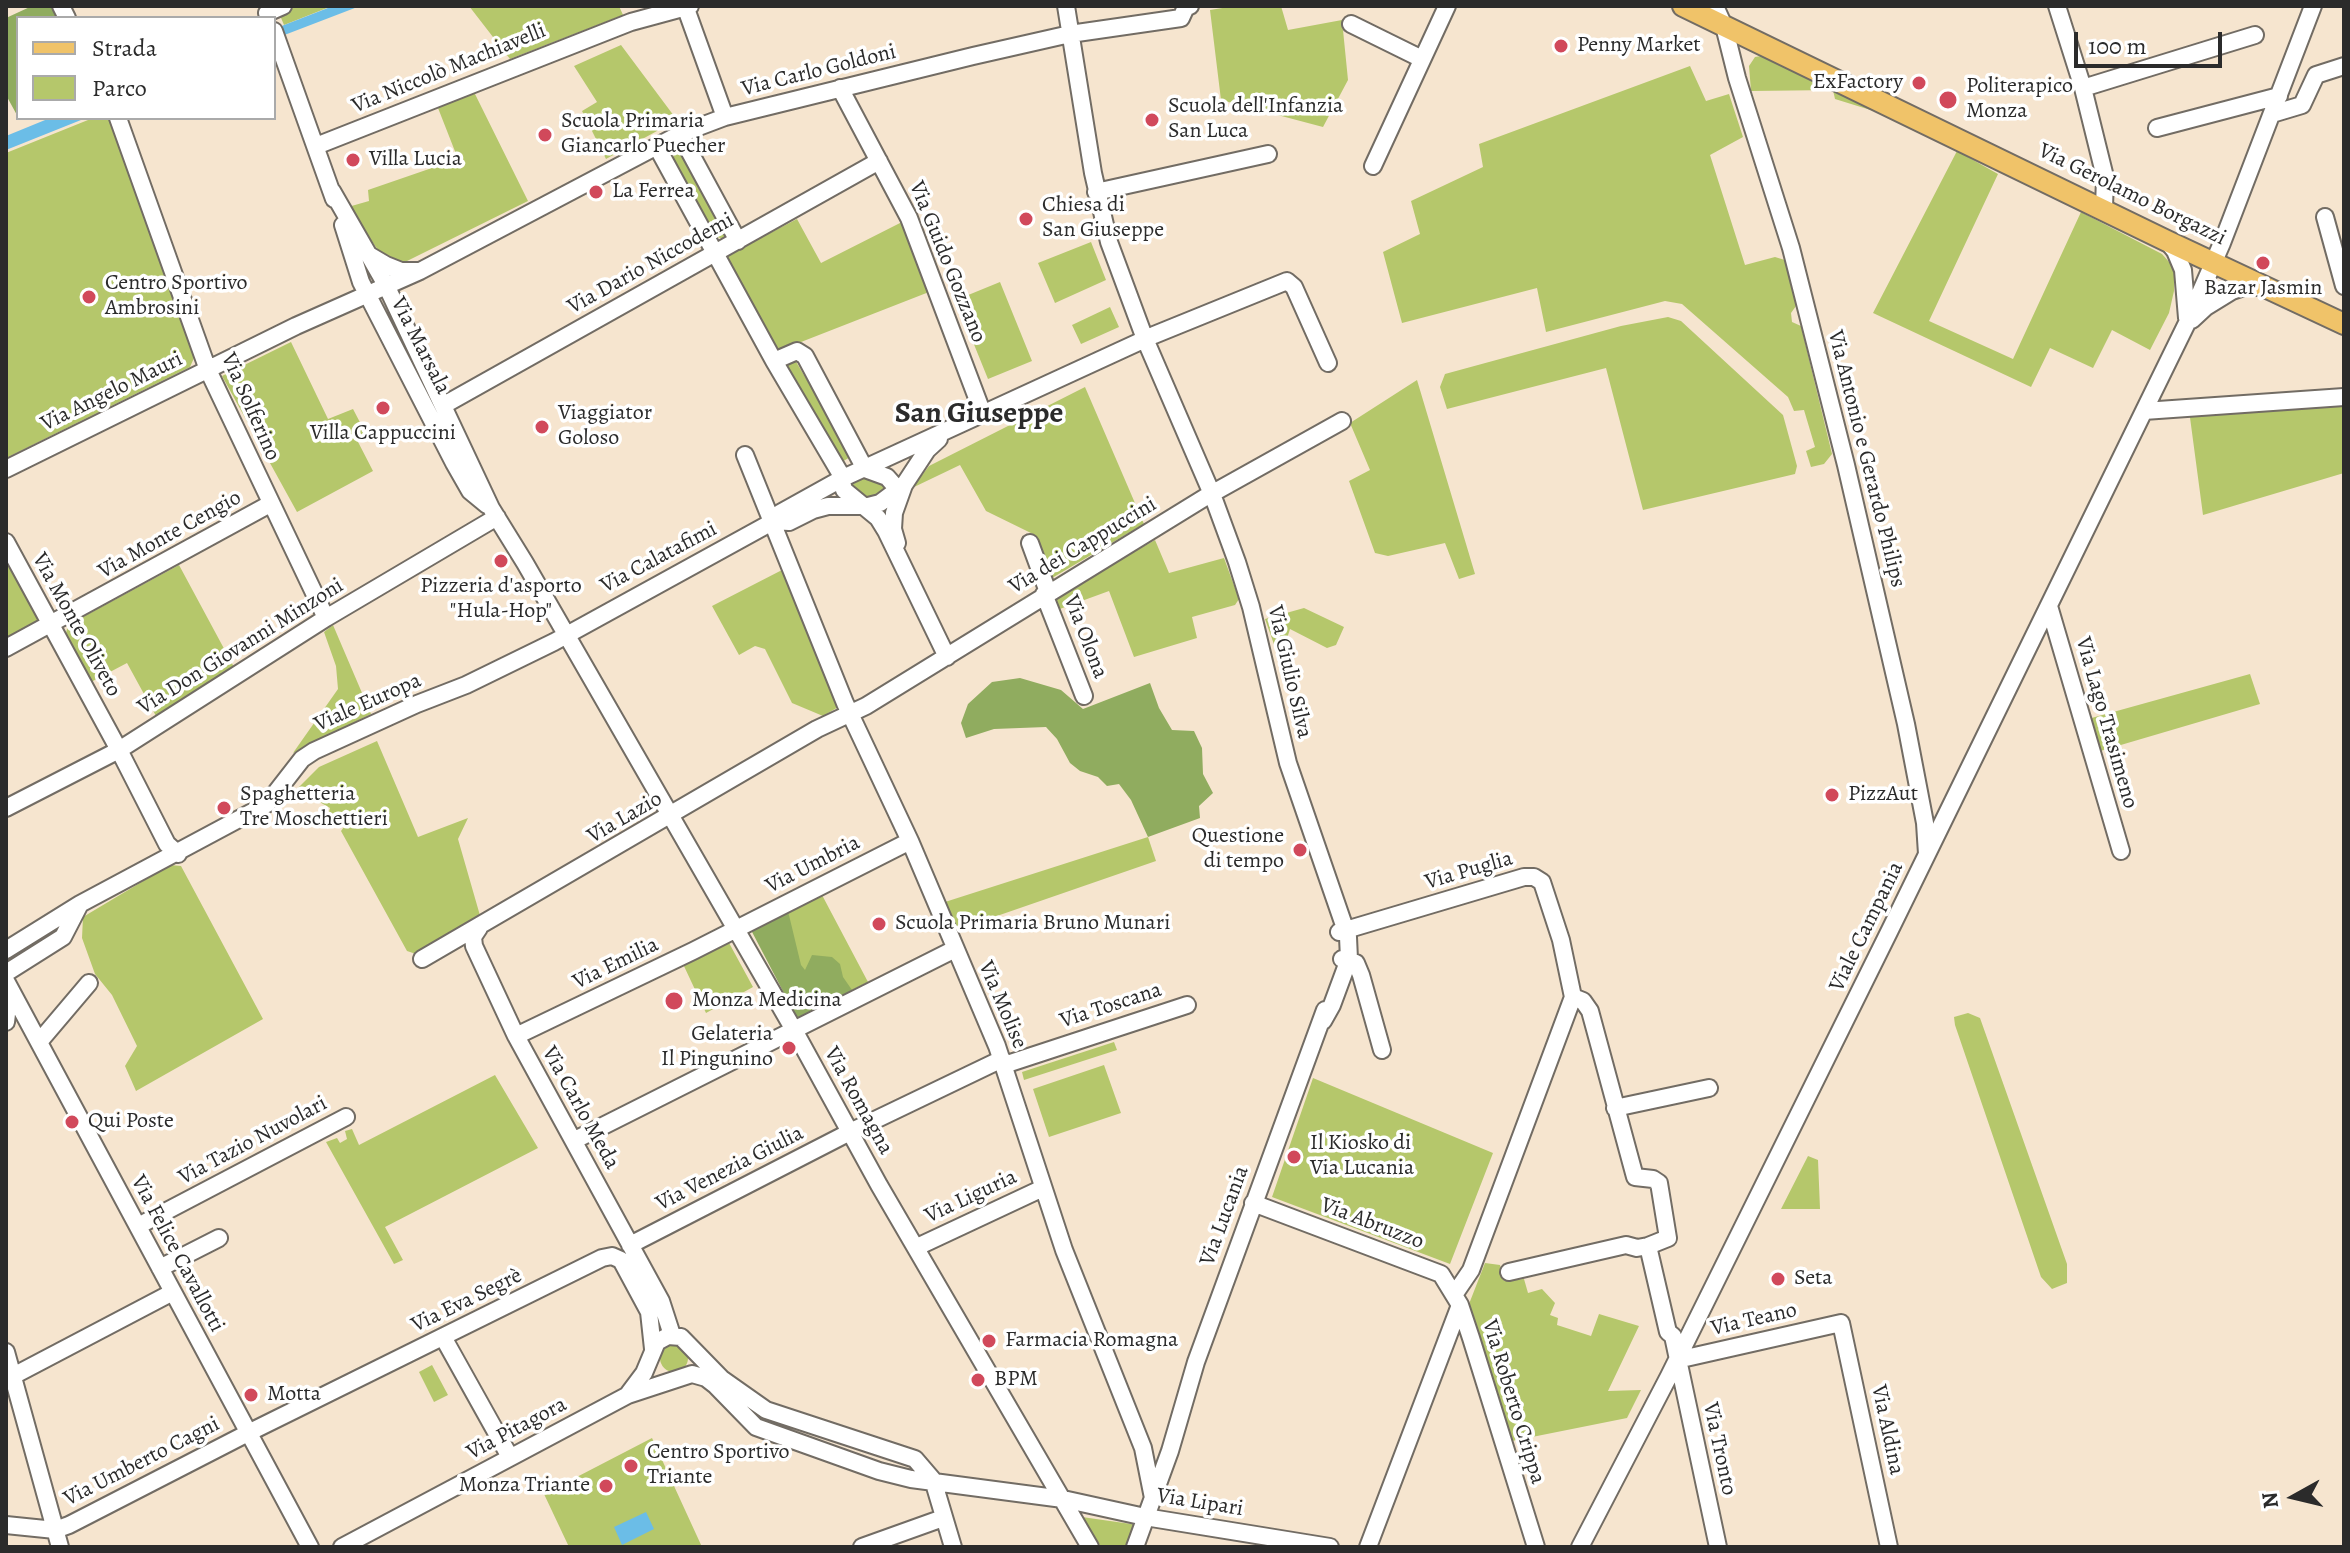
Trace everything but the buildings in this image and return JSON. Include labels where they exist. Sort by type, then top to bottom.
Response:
[{"type":"main road","name":"Via Gerolamo Borgazzi","points":[[1689,7],[2344,324]]},
{"type":"street","points":[[267,12],[283,6]]},
{"type":"street","name":"Via Giulio Silva","points":[[1066,6],[1096,192],[1113,256],[1212,494],[1251,607],[1283,746],[1321,862],[1331,882],[1343,931],[1345,959],[1356,963],[1361,975],[1382,1050]]},
{"type":"street","name":"Via Carlo Goldoni","points":[[368,294],[420,271],[680,134],[725,117],[1070,34],[1181,18],[1186,7],[1190,6]]},
{"type":"street","points":[[1373,166],[1447,6]]},
{"type":"street","name":"Via Antonio e Gerardo Philips","points":[[1715,6],[1724,26],[1737,78],[1791,248],[1852,490],[1906,724],[1925,823],[1927,856]]},
{"type":"street","name":"Viale Campania","points":[[1580,1547],[1677,1360],[1927,856],[2187,323],[2214,262],[2313,6]]},
{"type":"street","points":[[686,7],[725,117]]},
{"type":"street","name":"Via Niccolò Machiavelli","points":[[316,146],[653,11],[686,7]]},
{"type":"street","points":[[2060,7],[2105,177],[2104,208]]},
{"type":"street","points":[[1351,24],[1422,59]]},
{"type":"street","name":"Via Marsala","points":[[276,35],[368,294],[470,491],[494,513]]},
{"type":"street","points":[[2083,88],[2255,35]]},
{"type":"street","points":[[1737,78],[1749,51],[1759,43]]},
{"type":"street","points":[[2272,114],[2302,105],[2316,75],[2344,66]]},
{"type":"street","name":"Via Guido Gozzano","points":[[840,88],[909,218],[983,414]]},
{"type":"street","points":[[2157,128],[2279,96]]},
{"type":"street","name":"Via Solferino","points":[[119,120],[208,370],[326,618]]},
{"type":"street","points":[[680,134],[738,241]]},
{"type":"street","points":[[657,147],[774,361],[843,478],[846,493],[878,518],[902,560],[947,657]]},
{"type":"street","points":[[1096,192],[1268,154]]},
{"type":"street","name":"Via Dario Niccodemi","points":[[444,405],[720,260],[738,241],[879,161]]},
{"type":"street","name":"Via Marsala","points":[[332,191],[386,285],[494,513],[566,634]]},
{"type":"street","points":[[2325,217],[2344,286]]},
{"type":"street","points":[[2167,241],[2183,270],[2187,323]]},
{"type":"street","points":[[367,254],[401,271],[420,271]]},
{"type":"street","name":"Via Calatafimi","points":[[566,634],[774,521],[780,513],[843,478],[1145,339],[1287,281],[1294,287],[1328,363]]},
{"type":"street","name":"Viale Campania","points":[[2187,323],[2232,291],[2244,287],[2266,287]]},
{"type":"street","name":"Via Angelo Mauri","points":[[6,469],[368,294]]},
{"type":"street","points":[[774,361],[797,351],[805,356],[865,469],[887,477],[900,492],[893,529],[902,560]]},
{"type":"street","points":[[2144,411],[2344,397]]},
{"type":"street","name":"Via dei Cappuccini","points":[[850,712],[866,706],[1212,494],[1342,421]]},
{"type":"street","name":"Via Calatafimi","points":[[774,521],[789,522],[828,506],[864,507],[880,503],[900,492],[927,450],[948,432]]},
{"type":"street","name":"Via Molise","points":[[745,455],[850,712],[910,841],[1003,1062],[1086,1310],[1144,1454],[1153,1498]]},
{"type":"street","name":"Via Monte Cengio","points":[[6,648],[270,504]]},
{"type":"street","name":"Via Don Giovanni Minzoni","points":[[6,808],[119,750],[494,513]]},
{"type":"street","name":"Via Monte Oliveto","points":[[6,542],[167,844],[178,854]]},
{"type":"street","points":[[1030,543],[1046,593]]},
{"type":"street","name":"Via Olona","points":[[1046,593],[1084,696]]},
{"type":"street","name":"Via Lago Trasimeno","points":[[2049,606],[2121,851]]},
{"type":"street","name":"Via Romagna","points":[[566,634],[1090,1547]]},
{"type":"street","name":"Viale Europa","points":[[6,950],[80,904],[267,804],[302,759],[314,751],[466,685],[566,634]]},
{"type":"street","name":"Via Lazio","points":[[422,959],[850,712]]},
{"type":"street","name":"Via Umbria","points":[[735,930],[910,841]]},
{"type":"street","name":"Via Puglia","points":[[1343,931],[1524,877],[1534,877],[1542,882],[1561,940],[1573,997],[1583,1001],[1590,1011],[1635,1177],[1653,1179],[1659,1183],[1669,1235],[1666,1241],[1648,1246]]},
{"type":"street","points":[[6,1022],[7,981],[63,937],[80,904]]},
{"type":"street","name":"Via Carlo Meda","points":[[479,928],[473,937],[474,946],[516,1036],[663,1305],[690,1345],[728,1385],[766,1410],[915,1459],[933,1480]]},
{"type":"street","name":"Via Emilia","points":[[516,1036],[735,930]]},
{"type":"street","points":[[575,1140],[955,949]]},
{"type":"street","name":"Via Lucania","points":[[1153,1498],[1253,1203],[1323,1021],[1332,1005],[1345,959]]},
{"type":"street","name":"Via Felice Cavallotti","points":[[7,981],[310,1547]]},
{"type":"street","points":[[39,1042],[89,983]]},
{"type":"street","points":[[1368,1547],[1457,1300],[1573,997]]},
{"type":"street","name":"Via Toscana","points":[[850,1132],[1003,1062],[1187,1005]]},
{"type":"street","points":[[1615,1108],[1709,1088]]},
{"type":"street","name":"Via Tazio Nuvolari","points":[[138,1226],[346,1117]]},
{"type":"street","name":"Via Venezia Giulia","points":[[630,1245],[850,1132]]},
{"type":"street","name":"Via Liguria","points":[[917,1247],[1043,1188]]},
{"type":"street","name":"Via Abruzzo","points":[[1253,1203],[1441,1274],[1457,1300]]},
{"type":"street","points":[[160,1268],[219,1238]]},
{"type":"street","points":[[1509,1272],[1626,1245],[1648,1246]]},
{"type":"street","name":"Via Tronto","points":[[1648,1246],[1677,1360],[1718,1547]]},
{"type":"street","name":"Via Eva Segrè","points":[[248,1433],[602,1258],[612,1256],[621,1260],[649,1312],[653,1351]]},
{"type":"street","points":[[13,1376],[173,1292]]},
{"type":"street","name":"Via Roberto Crippa","points":[[1457,1300],[1536,1547]]},
{"type":"street","name":"Via Carlo Meda","points":[[663,1305],[672,1335],[690,1345]]},
{"type":"street","name":"Via Teano","points":[[1677,1360],[1841,1323]]},
{"type":"street","name":"Via Aldina","points":[[1841,1323],[1889,1547]]},
{"type":"street","points":[[628,1395],[644,1373],[653,1351],[662,1339],[672,1335]]},
{"type":"street","points":[[443,1337],[510,1457]]},
{"type":"street","points":[[678,1377],[693,1365],[690,1345]]},
{"type":"street","points":[[653,1351],[653,1364],[658,1371],[678,1377],[695,1374],[710,1380],[756,1427],[879,1471],[911,1479],[1063,1499]]},
{"type":"street","points":[[6,1352],[60,1547]]},
{"type":"street","name":"Via Pitagora","points":[[342,1547],[628,1395],[678,1377]]},
{"type":"street","points":[[1144,1454],[1163,1446],[1175,1429]]},
{"type":"street","name":"Via Umberto Cagni","points":[[55,1530],[248,1433]]},
{"type":"street","points":[[933,1480],[953,1547]]},
{"type":"street","points":[[1135,1547],[1153,1498]]},
{"type":"street","name":"Via Lipari","points":[[1063,1499],[1145,1517],[1330,1547]]},
{"type":"street","name":"Via Roberto Crippa","points":[[1523,1547],[1524,1511]]},
{"type":"street","points":[[862,1547],[943,1518]]},
{"type":"street","points":[[6,1525],[55,1530]]},
{"type":"green space","points":[[32,6],[54,6],[59,16],[16,16],[16,113],[6,95],[6,18]]},
{"type":"green space","points":[[299,6],[332,6],[284,25],[279,13]]},
{"type":"green space","points":[[469,6],[619,6],[623,15],[510,59]]},
{"type":"green space","points":[[1235,6],[1281,6],[1288,30],[1342,20],[1348,80],[1323,127],[1221,100],[1210,10]]},
{"type":"green space","points":[[621,45],[677,120],[606,159],[582,111],[597,102],[574,66]]},
{"type":"green space","points":[[1761,56],[1833,90],[1751,91],[1749,66],[1755,57]]},
{"type":"green space","points":[[1690,66],[1706,101],[1729,94],[1743,137],[1710,155],[1745,265],[1775,257],[1788,261],[1796,306],[1791,313],[1792,322],[1801,326],[1832,454],[1824,464],[1811,467],[1806,451],[1815,447],[1804,410],[1794,411],[1788,397],[1682,304],[1665,301],[1546,332],[1537,288],[1402,323],[1383,252],[1420,234],[1411,201],[1483,167],[1479,144]]},
{"type":"green space","points":[[1833,90],[1871,108],[1877,112],[1835,99]]},
{"type":"green space","points":[[474,92],[528,201],[403,263],[378,250],[348,207],[369,201],[368,190],[458,159],[438,108]]},
{"type":"green space","name":"Centro Sportivo Ambrosini","points":[[88,120],[110,120],[194,358],[190,367],[6,458],[6,153]]},
{"type":"green space","points":[[674,151],[682,154],[727,236],[725,239],[716,237],[673,160]]},
{"type":"green space","points":[[1957,151],[1998,174],[1929,321],[2013,359],[2081,212],[2162,254],[2174,271],[2169,313],[2150,350],[2112,330],[2093,368],[2050,348],[2031,387],[1873,313]]},
{"type":"green space","points":[[797,219],[821,263],[902,222],[929,292],[778,351],[726,256]]},
{"type":"green space","points":[[1091,242],[1106,280],[1055,303],[1038,263]]},
{"type":"green space","points":[[1000,282],[1032,361],[988,379],[956,300]]},
{"type":"green space","points":[[1110,307],[1119,327],[1081,344],[1072,325]]},
{"type":"green space","points":[[1668,317],[1681,321],[1783,415],[1797,466],[1795,474],[1643,510],[1606,368],[1447,409],[1440,387],[1445,374],[1621,326]]},
{"type":"green space","points":[[291,342],[328,419],[353,409],[365,432],[356,438],[373,471],[297,512],[222,376]]},
{"type":"green space","points":[[795,360],[852,456],[840,463],[784,362]]},
{"type":"green space","points":[[1417,380],[1475,574],[1459,579],[1445,543],[1388,556],[1375,553],[1349,481],[1370,470],[1350,423]]},
{"type":"green space","points":[[1085,387],[1144,524],[1052,578],[1035,535],[986,511],[960,465],[912,488],[929,466]]},
{"type":"green space","points":[[2344,399],[2344,473],[2203,515],[2189,410]]},
{"type":"green space","points":[[861,476],[874,476],[886,486],[884,490],[874,496],[856,496],[849,481]]},
{"type":"green space","points":[[1155,540],[1169,573],[1224,558],[1239,599],[1235,605],[1192,617],[1197,638],[1134,657],[1109,591],[1057,610],[1052,598]]},
{"type":"green space","points":[[6,553],[42,620],[6,639]]},
{"type":"green space","points":[[179,565],[235,669],[156,716],[127,663],[91,682],[66,633],[68,625]]},
{"type":"green space","points":[[782,570],[840,706],[823,716],[792,703],[765,649],[755,646],[739,655],[712,606]]},
{"type":"green space","points":[[1304,608],[1344,627],[1336,645],[1327,648],[1290,629],[1284,648],[1276,650],[1265,619]]},
{"type":"green space","points":[[333,625],[371,714],[293,753],[338,689],[336,666],[324,632]]},
{"type":"green space","points":[[2250,674],[2260,704],[2097,752],[2088,719]]},
{"type":"green space","points":[[1020,678],[1061,690],[1083,709],[1150,683],[1159,708],[1172,730],[1194,731],[1202,748],[1203,774],[1213,793],[1199,806],[1200,818],[1148,837],[1131,800],[1119,784],[1107,786],[1098,777],[1080,771],[1070,763],[1057,739],[1046,727],[994,729],[966,738],[961,723],[968,704],[992,682]]},
{"type":"green space","points":[[377,741],[418,837],[468,818],[458,839],[481,919],[419,955],[407,951],[341,831],[344,827],[327,819],[330,808],[297,789],[319,767]]},
{"type":"green space","points":[[1148,837],[1156,861],[955,928],[945,902]]},
{"type":"green space","points":[[170,865],[181,866],[263,1019],[136,1091],[125,1066],[137,1046],[112,995],[95,974],[82,938],[83,917]]},
{"type":"green space","points":[[822,895],[868,982],[797,1018],[788,911]]},
{"type":"green space","points":[[788,911],[801,965],[805,970],[812,955],[832,957],[840,964],[843,977],[852,990],[797,1018],[751,930]]},
{"type":"green space","points":[[728,941],[753,987],[706,1013],[683,964]]},
{"type":"green space","points":[[1968,1013],[1980,1018],[2067,1264],[2067,1283],[2052,1289],[2041,1277],[1955,1025],[1954,1017]]},
{"type":"green space","points":[[1114,1042],[1117,1050],[1024,1080],[1022,1072]]},
{"type":"green space","points":[[1104,1065],[1121,1113],[1049,1137],[1033,1089]]},
{"type":"green space","points":[[495,1075],[538,1148],[385,1227],[403,1260],[394,1264],[326,1142],[337,1138],[340,1143],[347,1139],[345,1131],[352,1129],[359,1145]]},
{"type":"green space","points":[[1313,1078],[1493,1153],[1450,1264],[1272,1197]]},
{"type":"green space","points":[[1808,1156],[1818,1160],[1820,1209],[1781,1209]]},
{"type":"green space","points":[[1485,1263],[1500,1265],[1504,1281],[1524,1279],[1528,1293],[1542,1289],[1555,1303],[1550,1315],[1558,1318],[1557,1325],[1591,1336],[1599,1314],[1639,1326],[1608,1391],[1641,1390],[1627,1418],[1512,1441],[1469,1304]]},
{"type":"green space","points":[[674,1344],[684,1348],[688,1358],[684,1368],[674,1372],[664,1368],[660,1358],[664,1348]]},
{"type":"green space","points":[[432,1365],[448,1395],[434,1402],[419,1372]]},
{"type":"green space","name":"Centro Sportivo Triante","points":[[652,1438],[702,1547],[569,1547],[544,1494]]},
{"type":"green space","points":[[1082,1517],[1138,1525],[1131,1547],[1101,1547]]},
{"type":"water","points":[[333,6],[360,6],[276,38],[276,28]]},
{"type":"water","points":[[45,120],[81,120],[6,150],[6,136]]},
{"type":"water","points":[[646,1512],[654,1529],[622,1545],[614,1527]]},
{"type":"place","name":"Penny Market","points":[[1561,46]]},
{"type":"place","name":"ExFactory","points":[[1919,83]]},
{"type":"place","name":"Politerapico Monza","points":[[1948,100]]},
{"type":"place","name":"Scuola dell'Infanzia San Luca","points":[[1152,120]]},
{"type":"place","name":"Scuola Primaria Giancarlo Puecher","points":[[545,135]]},
{"type":"place","name":"Villa Lucia","points":[[353,160]]},
{"type":"place","name":"La Ferrea","points":[[596,192]]},
{"type":"place","name":"Chiesa di San Giuseppe","points":[[1026,219]]},
{"type":"place","name":"Bazar Jasmin","points":[[2263,263]]},
{"type":"place","name":"Centro Sportivo Ambrosini","points":[[89,297]]},
{"type":"place","name":"Villa Cappuccini","points":[[383,408]]},
{"type":"place","name":"Viaggiator Goloso","points":[[542,427]]},
{"type":"place","name":"Pizzeria d'asporto \"Hula-Hop\"","points":[[501,561]]},
{"type":"place","name":"PizzAut","points":[[1832,795]]},
{"type":"place","name":"Spaghetteria Tre Moschettieri","points":[[224,808]]},
{"type":"place","name":"Questione di tempo","points":[[1300,850]]},
{"type":"place","name":"Scuola Primaria Bruno Munari","points":[[879,924]]},
{"type":"place","name":"Monza Medicina","points":[[674,1001]]},
{"type":"place","name":"Gelateria Il Pingunino","points":[[789,1048]]},
{"type":"place","name":"Qui Poste","points":[[72,1122]]},
{"type":"place","name":"Il Kiosko di Via Lucania","points":[[1294,1157]]},
{"type":"place","name":"Seta","points":[[1778,1279]]},
{"type":"place","name":"Farmacia Romagna","points":[[989,1341]]},
{"type":"place","name":"BPM","points":[[978,1380]]},
{"type":"place","name":"Motta","points":[[251,1395]]},
{"type":"place","name":"Centro Sportivo Triante","points":[[631,1466]]},
{"type":"place","name":"Monza Triante","points":[[606,1486]]},
{"type":"district","name":"San Giuseppe","points":[[979,415]]}]
